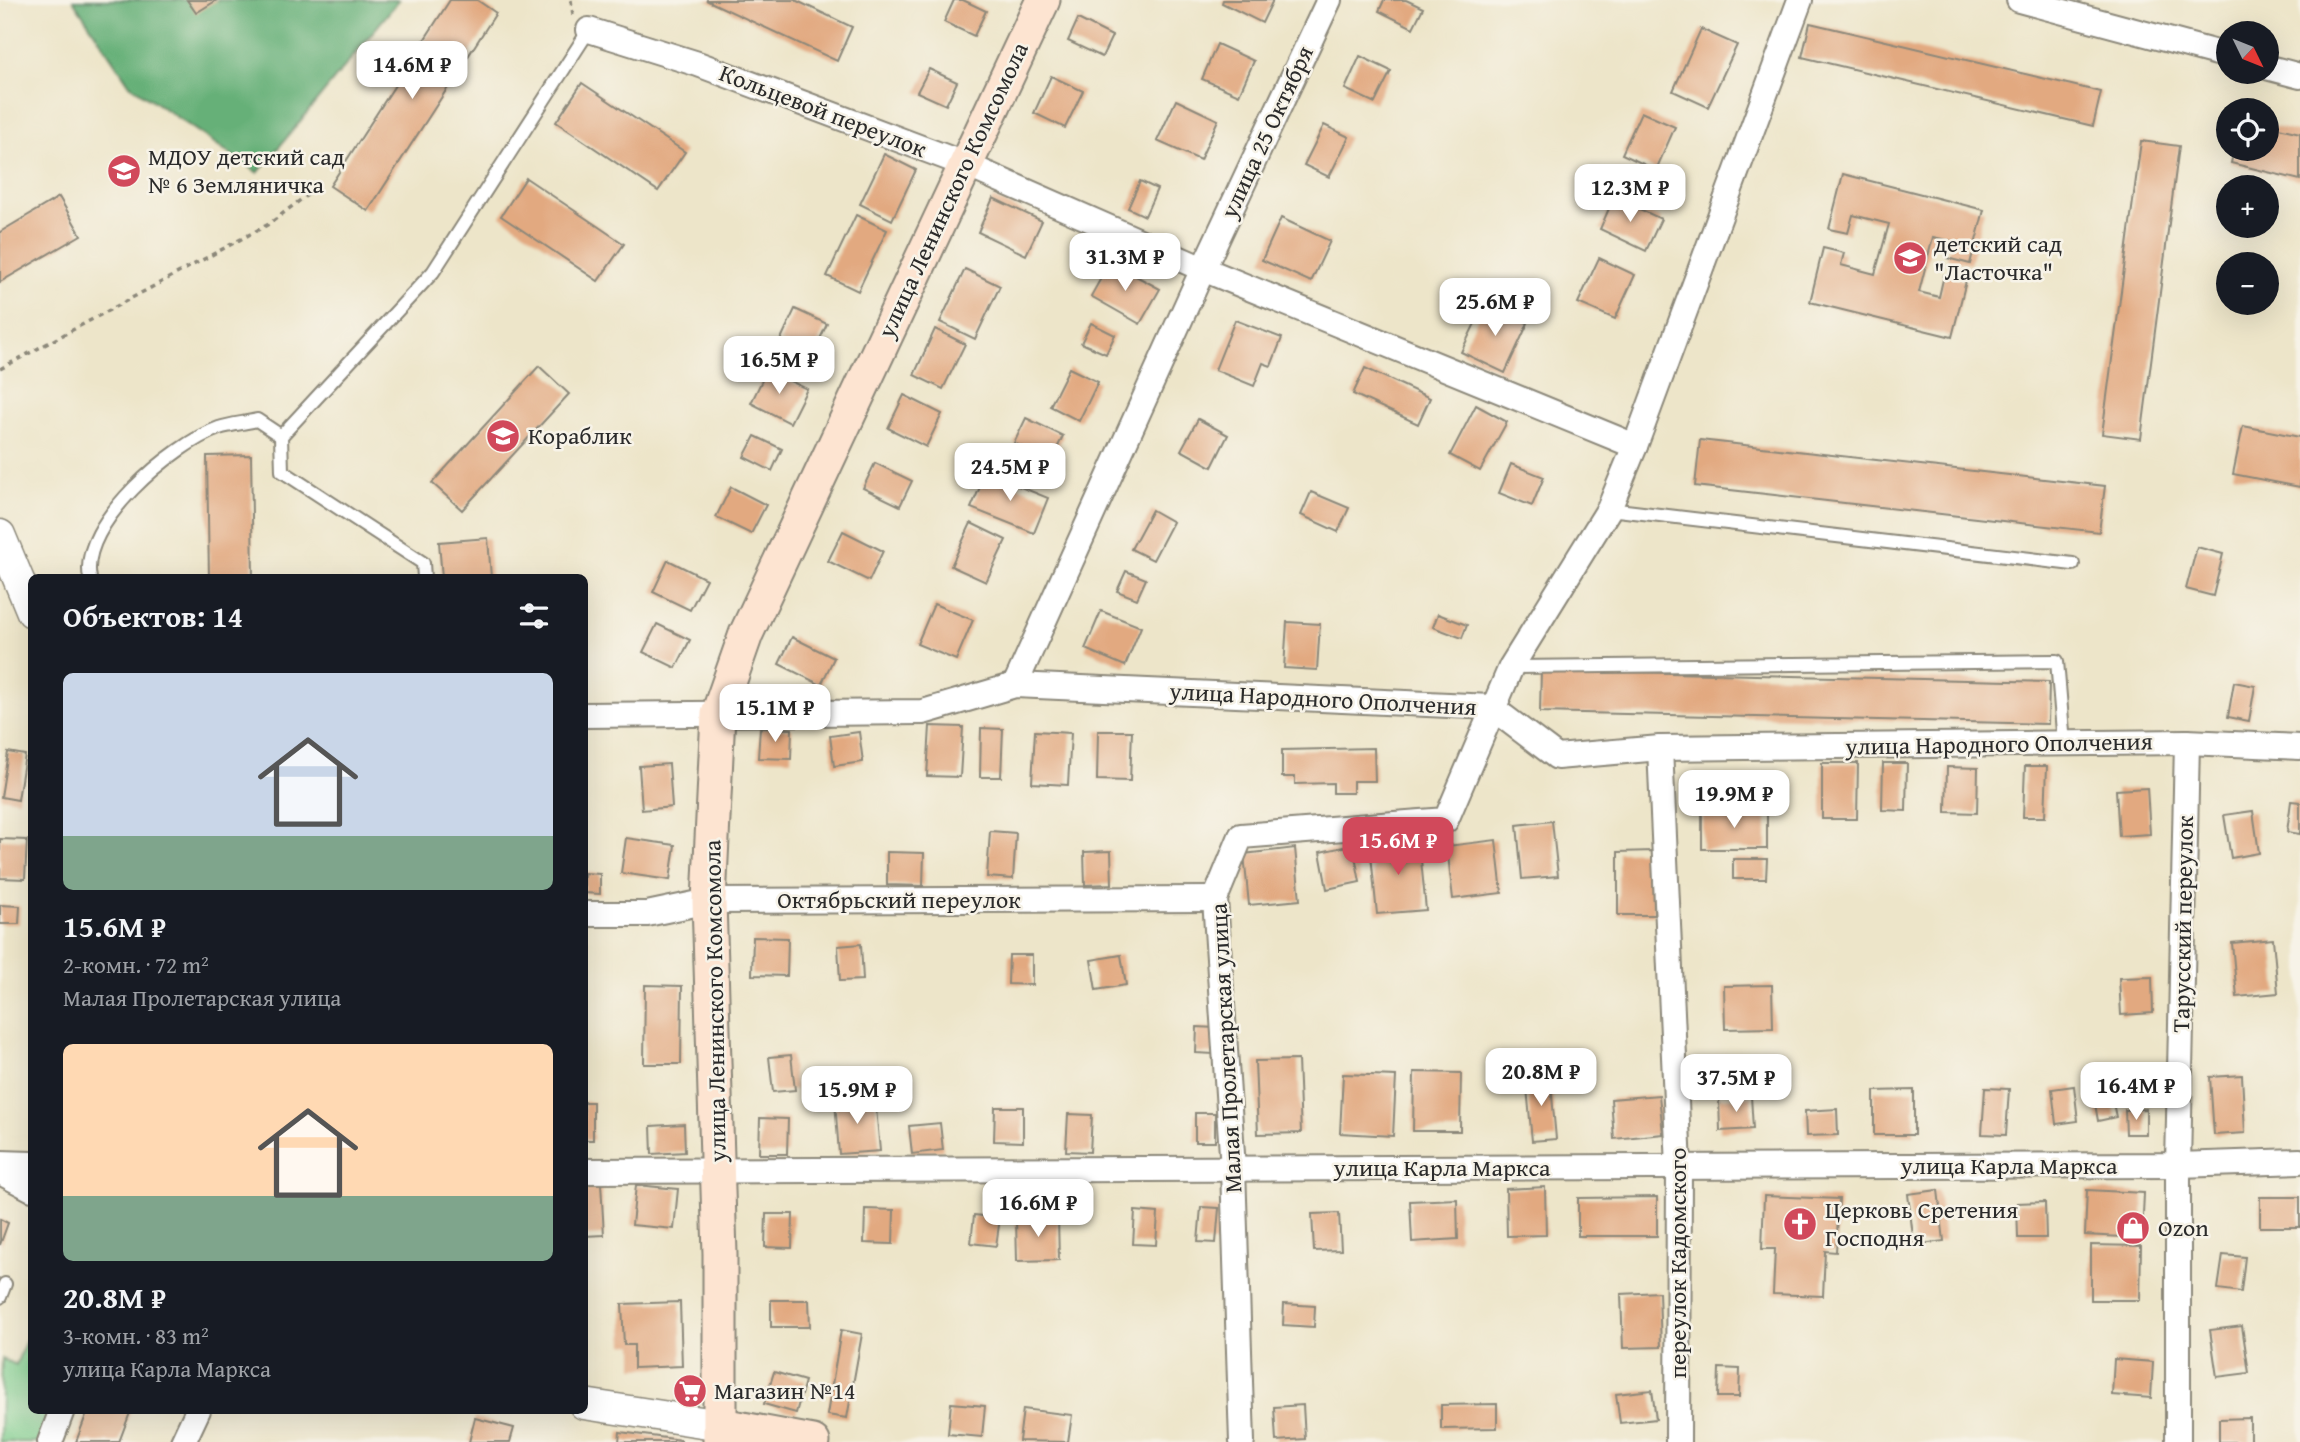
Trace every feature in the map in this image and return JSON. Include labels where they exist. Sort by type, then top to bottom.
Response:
[{"type":"main road","name":"улица Ленинского Комсомола","points":[[721,1433],[718,1173],[709,901],[719,714],[746,634],[1043,0]]},
{"type":"main road","points":[[721,1433],[813,1442]]},
{"type":"street","name":"улица 25 Октября","points":[[1015,685],[1203,269],[1329,0]]},
{"type":"street","name":"Малая Пролетарская улица","points":[[1242,1442],[1233,1169],[1215,900],[1241,836],[1446,820],[1491,707],[1511,667],[1609,509],[1635,446],[1800,0]]},
{"type":"street","points":[[2019,0],[2216,53]]},
{"type":"street","name":"Кольцевой переулок","points":[[589,30],[698,64],[964,164],[1203,269],[1635,446]]},
{"type":"street","points":[[2279,70],[2300,76]]},
{"type":"street","points":[[0,535],[28,602]]},
{"type":"street","name":"улица Народного Ополчения","points":[[588,715],[923,712],[1015,685],[1491,707],[1557,757],[1660,748],[2187,742],[2300,747]]},
{"type":"street","name":"Тарусский переулок","points":[[2178,1442],[2178,1166],[2187,742]]},
{"type":"street","name":"переулок Кадомского","points":[[1660,748],[1679,1167],[1678,1442]]},
{"type":"street","name":"Октябрьский переулок","points":[[588,914],[647,914],[709,901],[1215,900]]},
{"type":"street","name":"улица Карла Маркса","points":[[588,1171],[718,1173],[2178,1166],[2300,1161]]},
{"type":"street","points":[[0,1163],[28,1164]]},
{"type":"street","points":[[0,1172],[28,1187]]},
{"type":"street","points":[[588,1405],[721,1433]]},
{"type":"street","points":[[50,1442],[60,1414]]},
{"type":"street","points":[[183,1442],[196,1414]]},
{"type":"lane","points":[[424,574],[423,563],[282,471],[281,436],[433,272],[589,30]]},
{"type":"lane","points":[[89,574],[94,542],[128,495],[166,459],[218,428],[257,420],[281,436]]},
{"type":"lane","points":[[1609,509],[2073,564]]},
{"type":"lane","points":[[1511,667],[2057,661],[2064,744]]},
{"type":"lane","points":[[0,1297],[5,1284]]},
{"type":"path","points":[[0,369],[269,224],[311,192]]},
{"type":"green space","points":[[73,0],[399,0],[258,173],[130,85]]},
{"type":"green space","points":[[28,1335],[28,1414],[51,1414],[40,1442],[0,1442],[2,1359],[16,1365]]},
{"type":"building","points":[[187,0],[217,0],[196,13]]},
{"type":"building","points":[[450,0],[477,0],[496,13],[368,211],[330,186]]},
{"type":"building","points":[[706,0],[795,0],[852,27],[837,61]]},
{"type":"building","points":[[954,0],[963,0],[986,11],[974,36],[944,22]]},
{"type":"building","points":[[1223,0],[1273,0],[1262,23],[1222,3]]},
{"type":"building","points":[[1384,0],[1406,0],[1423,8],[1413,28],[1379,11]]},
{"type":"building","points":[[1078,19],[1112,36],[1102,57],[1068,41]]},
{"type":"building","points":[[1810,23],[2101,92],[2093,126],[1802,57]]},
{"type":"building","points":[[1701,29],[1737,45],[1708,107],[1673,91]]},
{"type":"building","points":[[1217,44],[1254,61],[1239,95],[1202,79]]},
{"type":"building","points":[[1360,56],[1391,71],[1375,103],[1345,89]]},
{"type":"building","points":[[929,69],[957,82],[946,105],[917,92]]},
{"type":"building","points":[[1051,76],[1083,91],[1065,128],[1034,113]]},
{"type":"building","points":[[582,83],[685,152],[658,191],[556,122]]},
{"type":"building","points":[[1176,100],[1218,120],[1200,160],[1157,141]]},
{"type":"building","points":[[1641,112],[1675,127],[1656,170],[1622,154]]},
{"type":"building","points":[[1324,125],[1349,137],[1329,177],[1304,165]]},
{"type":"building","points":[[2279,128],[2300,133],[2300,180],[2231,163],[2279,161]]},
{"type":"building","points":[[2141,141],[2179,146],[2141,439],[2102,434]]},
{"type":"building","points":[[884,154],[916,170],[892,220],[860,204]]},
{"type":"building","points":[[1843,174],[1984,210],[1970,264],[1947,258],[1951,241],[1933,237],[1919,292],[1939,297],[1944,275],[1966,281],[1952,337],[1810,302],[1823,248],[1844,253],[1841,265],[1875,274],[1889,224],[1853,215],[1848,233],[1829,229]]},
{"type":"building","points":[[526,178],[624,244],[598,281],[501,216]]},
{"type":"building","points":[[1140,181],[1157,189],[1145,216],[1128,208]]},
{"type":"building","points":[[59,197],[81,235],[0,282],[0,232]]},
{"type":"building","points":[[1614,197],[1661,219],[1646,251],[1600,229]]},
{"type":"building","points":[[993,198],[1042,221],[1026,255],[978,232]]},
{"type":"building","points":[[856,215],[887,230],[858,291],[827,276]]},
{"type":"building","points":[[1281,218],[1330,241],[1311,282],[1262,260]]},
{"type":"building","points":[[1599,258],[1635,275],[1615,319],[1578,303]]},
{"type":"building","points":[[1110,262],[1160,289],[1140,324],[1091,296]]},
{"type":"building","points":[[965,269],[1000,286],[975,339],[940,322]]},
{"type":"building","points":[[1485,303],[1528,323],[1505,373],[1461,352]]},
{"type":"building","points":[[795,309],[827,324],[812,356],[780,341]]},
{"type":"building","points":[[1235,320],[1282,338],[1271,366],[1263,363],[1254,386],[1215,370]]},
{"type":"building","points":[[1091,323],[1115,335],[1106,354],[1081,343]]},
{"type":"building","points":[[935,329],[965,344],[943,389],[914,375]]},
{"type":"building","points":[[539,366],[569,394],[462,510],[432,483]]},
{"type":"building","points":[[1069,368],[1098,382],[1079,421],[1050,406]]},
{"type":"building","points":[[1365,368],[1430,398],[1418,424],[1353,394]]},
{"type":"building","points":[[767,370],[807,389],[790,423],[751,403]]},
{"type":"building","points":[[904,395],[942,414],[926,447],[888,428]]},
{"type":"building","points":[[1476,405],[1507,422],[1480,471],[1450,455]]},
{"type":"building","points":[[1026,418],[1063,436],[1051,461],[1014,443]]},
{"type":"building","points":[[1198,419],[1228,435],[1212,467],[1181,450]]},
{"type":"building","points":[[2243,426],[2300,437],[2300,487],[2233,474]]},
{"type":"building","points":[[755,436],[782,449],[772,471],[744,457]]},
{"type":"building","points":[[1700,440],[2105,486],[2099,532],[1695,486]]},
{"type":"building","points":[[251,455],[253,574],[209,574],[207,456]]},
{"type":"building","points":[[875,463],[912,481],[900,506],[863,488]]},
{"type":"building","points":[[1511,464],[1544,477],[1532,506],[1499,493]]},
{"type":"building","points":[[986,473],[1048,498],[1034,533],[971,508]]},
{"type":"building","points":[[731,487],[766,505],[751,534],[716,517]]},
{"type":"building","points":[[1311,492],[1349,508],[1338,532],[1301,515]]},
{"type":"building","points":[[1152,510],[1173,522],[1153,560],[1131,549]]},
{"type":"building","points":[[971,523],[1006,540],[986,582],[951,566]]},
{"type":"building","points":[[843,531],[883,551],[869,581],[828,561]]},
{"type":"building","points":[[488,538],[491,574],[442,574],[439,542]]},
{"type":"building","points":[[2197,547],[2223,554],[2213,596],[2186,589]]},
{"type":"building","points":[[668,560],[706,579],[690,610],[653,592]]},
{"type":"building","points":[[1126,571],[1146,579],[1137,599],[1117,591]]},
{"type":"building","points":[[934,604],[973,620],[956,660],[917,644]]},
{"type":"building","points":[[1101,611],[1141,627],[1125,666],[1085,649]]},
{"type":"building","points":[[1438,614],[1467,625],[1462,638],[1433,627]]},
{"type":"building","points":[[1287,622],[1320,624],[1317,670],[1284,668]]},
{"type":"building","points":[[657,624],[690,640],[676,668],[643,652]]},
{"type":"building","points":[[792,637],[834,658],[821,685],[779,664]]},
{"type":"building","points":[[1541,670],[2049,682],[2048,724],[1540,712]]},
{"type":"building","points":[[2234,682],[2255,686],[2249,721],[2228,717]]},
{"type":"building","points":[[930,726],[963,727],[960,777],[927,776]]},
{"type":"building","points":[[760,728],[792,729],[791,759],[758,758]]},
{"type":"building","points":[[981,728],[1003,729],[1001,777],[980,777]]},
{"type":"building","points":[[1035,731],[1071,733],[1068,785],[1032,783]]},
{"type":"building","points":[[1098,731],[1132,731],[1130,781],[1097,780]]},
{"type":"building","points":[[859,732],[863,762],[834,766],[830,736]]},
{"type":"building","points":[[1374,748],[1375,781],[1353,781],[1353,793],[1333,793],[1333,783],[1295,784],[1295,777],[1282,777],[1282,750]]},
{"type":"building","points":[[8,752],[25,755],[18,800],[1,797]]},
{"type":"building","points":[[1822,763],[1858,763],[1857,819],[1822,819]]},
{"type":"building","points":[[1883,763],[1907,763],[1906,811],[1882,810]]},
{"type":"building","points":[[669,764],[672,807],[642,810],[639,766]]},
{"type":"building","points":[[2025,766],[2047,766],[2045,817],[2023,817]]},
{"type":"building","points":[[1947,767],[1978,768],[1977,813],[1946,812]]},
{"type":"building","points":[[2147,788],[2150,834],[2119,836],[2116,790]]},
{"type":"building","points":[[2291,801],[2300,802],[2300,834],[2287,832]]},
{"type":"building","points":[[1702,810],[1767,811],[1767,849],[1702,849]]},
{"type":"building","points":[[2253,811],[2259,853],[2231,858],[2224,815]]},
{"type":"building","points":[[1552,821],[1558,876],[1522,879],[1517,825]]},
{"type":"building","points":[[990,831],[1016,833],[1013,879],[987,877]]},
{"type":"building","points":[[626,838],[675,845],[670,880],[621,873]]},
{"type":"building","points":[[0,839],[27,840],[25,879],[0,878]]},
{"type":"building","points":[[1419,840],[1426,910],[1377,914],[1370,845]]},
{"type":"building","points":[[1496,840],[1502,893],[1453,899],[1447,846]]},
{"type":"building","points":[[1353,845],[1360,882],[1327,889],[1320,852]]},
{"type":"building","points":[[1295,848],[1300,900],[1249,905],[1244,854]]},
{"type":"building","points":[[1111,851],[1112,884],[1085,885],[1084,852]]},
{"type":"building","points":[[1653,851],[1654,915],[1618,915],[1618,852]]},
{"type":"building","points":[[887,852],[924,853],[923,886],[887,885]]},
{"type":"building","points":[[1733,859],[1767,859],[1766,879],[1733,879]]},
{"type":"building","points":[[588,873],[600,874],[600,894],[588,893]]},
{"type":"building","points":[[0,905],[20,906],[19,924],[0,924]]},
{"type":"building","points":[[753,937],[788,938],[787,976],[752,975]]},
{"type":"building","points":[[2273,939],[2278,993],[2237,997],[2232,943]]},
{"type":"building","points":[[861,944],[863,980],[840,981],[838,946]]},
{"type":"building","points":[[1009,955],[1032,955],[1032,985],[1008,984]]},
{"type":"building","points":[[1121,955],[1126,985],[1096,990],[1091,960]]},
{"type":"building","points":[[2152,977],[2153,1013],[2121,1015],[2119,978]]},
{"type":"building","points":[[645,985],[682,986],[681,1064],[644,1064]]},
{"type":"building","points":[[1772,985],[1773,1028],[1725,1029],[1724,986]]},
{"type":"building","points":[[1197,1027],[1215,1028],[1214,1054],[1196,1053]]},
{"type":"building","points":[[791,1055],[795,1090],[773,1092],[769,1057]]},
{"type":"building","points":[[1298,1060],[1301,1133],[1258,1134],[1255,1061]]},
{"type":"building","points":[[1414,1072],[1461,1073],[1460,1131],[1413,1131]]},
{"type":"building","points":[[1343,1074],[1396,1076],[1393,1136],[1340,1133]]},
{"type":"building","points":[[1550,1074],[1556,1139],[1532,1141],[1526,1077]]},
{"type":"building","points":[[2242,1075],[2245,1133],[2214,1135],[2210,1077]]},
{"type":"building","points":[[2074,1086],[2078,1121],[2056,1124],[2052,1089]]},
{"type":"building","points":[[1985,1088],[2009,1089],[2006,1135],[1982,1134]]},
{"type":"building","points":[[2110,1089],[2116,1117],[2098,1121],[2093,1092]]},
{"type":"building","points":[[1914,1090],[1914,1135],[1874,1135],[1874,1091]]},
{"type":"building","points":[[1659,1095],[1663,1134],[1614,1139],[1611,1099]]},
{"type":"building","points":[[1751,1096],[1753,1129],[1720,1131],[1719,1098]]},
{"type":"building","points":[[875,1097],[880,1151],[839,1154],[835,1101]]},
{"type":"building","points":[[588,1102],[593,1102],[593,1140],[588,1140]]},
{"type":"building","points":[[995,1107],[1023,1107],[1023,1142],[994,1141]]},
{"type":"building","points":[[1837,1109],[1838,1135],[1806,1136],[1805,1111]]},
{"type":"building","points":[[2146,1109],[2146,1134],[2126,1134],[2125,1110]]},
{"type":"building","points":[[1195,1113],[1215,1113],[1215,1142],[1195,1142]]},
{"type":"building","points":[[1068,1114],[1092,1115],[1090,1152],[1066,1151]]},
{"type":"building","points":[[760,1118],[788,1119],[787,1154],[759,1154]]},
{"type":"building","points":[[940,1123],[943,1150],[912,1154],[909,1126]]},
{"type":"building","points":[[684,1124],[685,1152],[652,1154],[651,1126]]},
{"type":"building","points":[[601,1183],[604,1235],[588,1236],[588,1184]]},
{"type":"building","points":[[636,1185],[678,1189],[674,1229],[632,1225]]},
{"type":"building","points":[[1545,1187],[1546,1235],[1507,1236],[1506,1189]]},
{"type":"building","points":[[1938,1190],[1944,1241],[1914,1245],[1908,1194]]},
{"type":"building","points":[[2087,1190],[2144,1193],[2142,1238],[2085,1235]]},
{"type":"building","name":"Церковь Сретения Господня","points":[[1764,1196],[1839,1199],[1836,1252],[1825,1251],[1823,1296],[1773,1294],[1775,1249],[1762,1249]]},
{"type":"building","points":[[1657,1197],[1657,1236],[1578,1236],[1578,1198]]},
{"type":"building","points":[[2260,1197],[2300,1197],[2300,1227],[2260,1227]]},
{"type":"building","points":[[1457,1199],[1458,1239],[1412,1242],[1410,1201]]},
{"type":"building","points":[[2045,1202],[2046,1238],[2018,1238],[2017,1203]]},
{"type":"building","points":[[1201,1207],[1219,1208],[1216,1243],[1198,1242]]},
{"type":"building","points":[[865,1209],[894,1210],[893,1244],[864,1243]]},
{"type":"building","points":[[1135,1211],[1158,1213],[1156,1245],[1133,1244]]},
{"type":"building","points":[[1339,1213],[1341,1250],[1314,1251],[1312,1214]]},
{"type":"building","points":[[766,1214],[793,1214],[792,1248],[765,1247]]},
{"type":"building","points":[[974,1215],[1000,1218],[996,1246],[971,1243]]},
{"type":"building","points":[[1058,1218],[1059,1260],[1017,1261],[1016,1219]]},
{"type":"building","points":[[0,1219],[8,1223],[0,1245]]},
{"type":"building","points":[[2091,1245],[2141,1246],[2140,1300],[2091,1300]]},
{"type":"building","points":[[2223,1255],[2245,1257],[2241,1292],[2218,1289]]},
{"type":"building","points":[[1659,1292],[1661,1347],[1623,1348],[1621,1294]]},
{"type":"building","points":[[771,1300],[809,1300],[810,1327],[771,1327]]},
{"type":"building","points":[[680,1302],[682,1366],[634,1368],[634,1345],[624,1345],[622,1304]]},
{"type":"building","points":[[1284,1304],[1315,1306],[1314,1327],[1283,1325]]},
{"type":"building","points":[[2242,1326],[2249,1373],[2217,1377],[2210,1330]]},
{"type":"building","points":[[841,1330],[862,1334],[847,1418],[827,1415]]},
{"type":"building","points":[[2114,1359],[2153,1362],[2151,1398],[2112,1395]]},
{"type":"building","points":[[1719,1368],[1740,1369],[1739,1397],[1718,1397]]},
{"type":"building","points":[[774,1372],[805,1381],[796,1413],[764,1404]]},
{"type":"building","points":[[1652,1390],[1656,1419],[1620,1423],[1616,1394]]},
{"type":"building","points":[[951,1403],[985,1406],[982,1437],[948,1434]]},
{"type":"building","points":[[1497,1404],[1497,1428],[1441,1429],[1441,1405]]},
{"type":"building","points":[[1303,1405],[1305,1439],[1276,1441],[1274,1407]]},
{"type":"building","points":[[1023,1409],[1072,1415],[1068,1442],[1019,1441]]},
{"type":"building","points":[[86,1414],[130,1414],[119,1442],[76,1442]]},
{"type":"building","points":[[475,1418],[514,1428],[510,1442],[469,1442]]},
{"type":"building","points":[[2250,1418],[2250,1442],[2219,1442],[2219,1419]]},
{"type":"building","points":[[620,1432],[681,1440],[681,1442],[619,1442]]},
{"type":"place","name":"МДОУ детский сад № 6 Земляничка","points":[[124,171]]},
{"type":"place","name":"детский сад \"Ласточка\"","points":[[1910,258]]},
{"type":"place","name":"Кораблик","points":[[503,436]]},
{"type":"place","name":"Церковь Сретения Господня","points":[[1800,1224]]},
{"type":"place","name":"Ozon","points":[[2133,1228]]},
{"type":"place","name":"Магазин №14","points":[[690,1391]]}]
